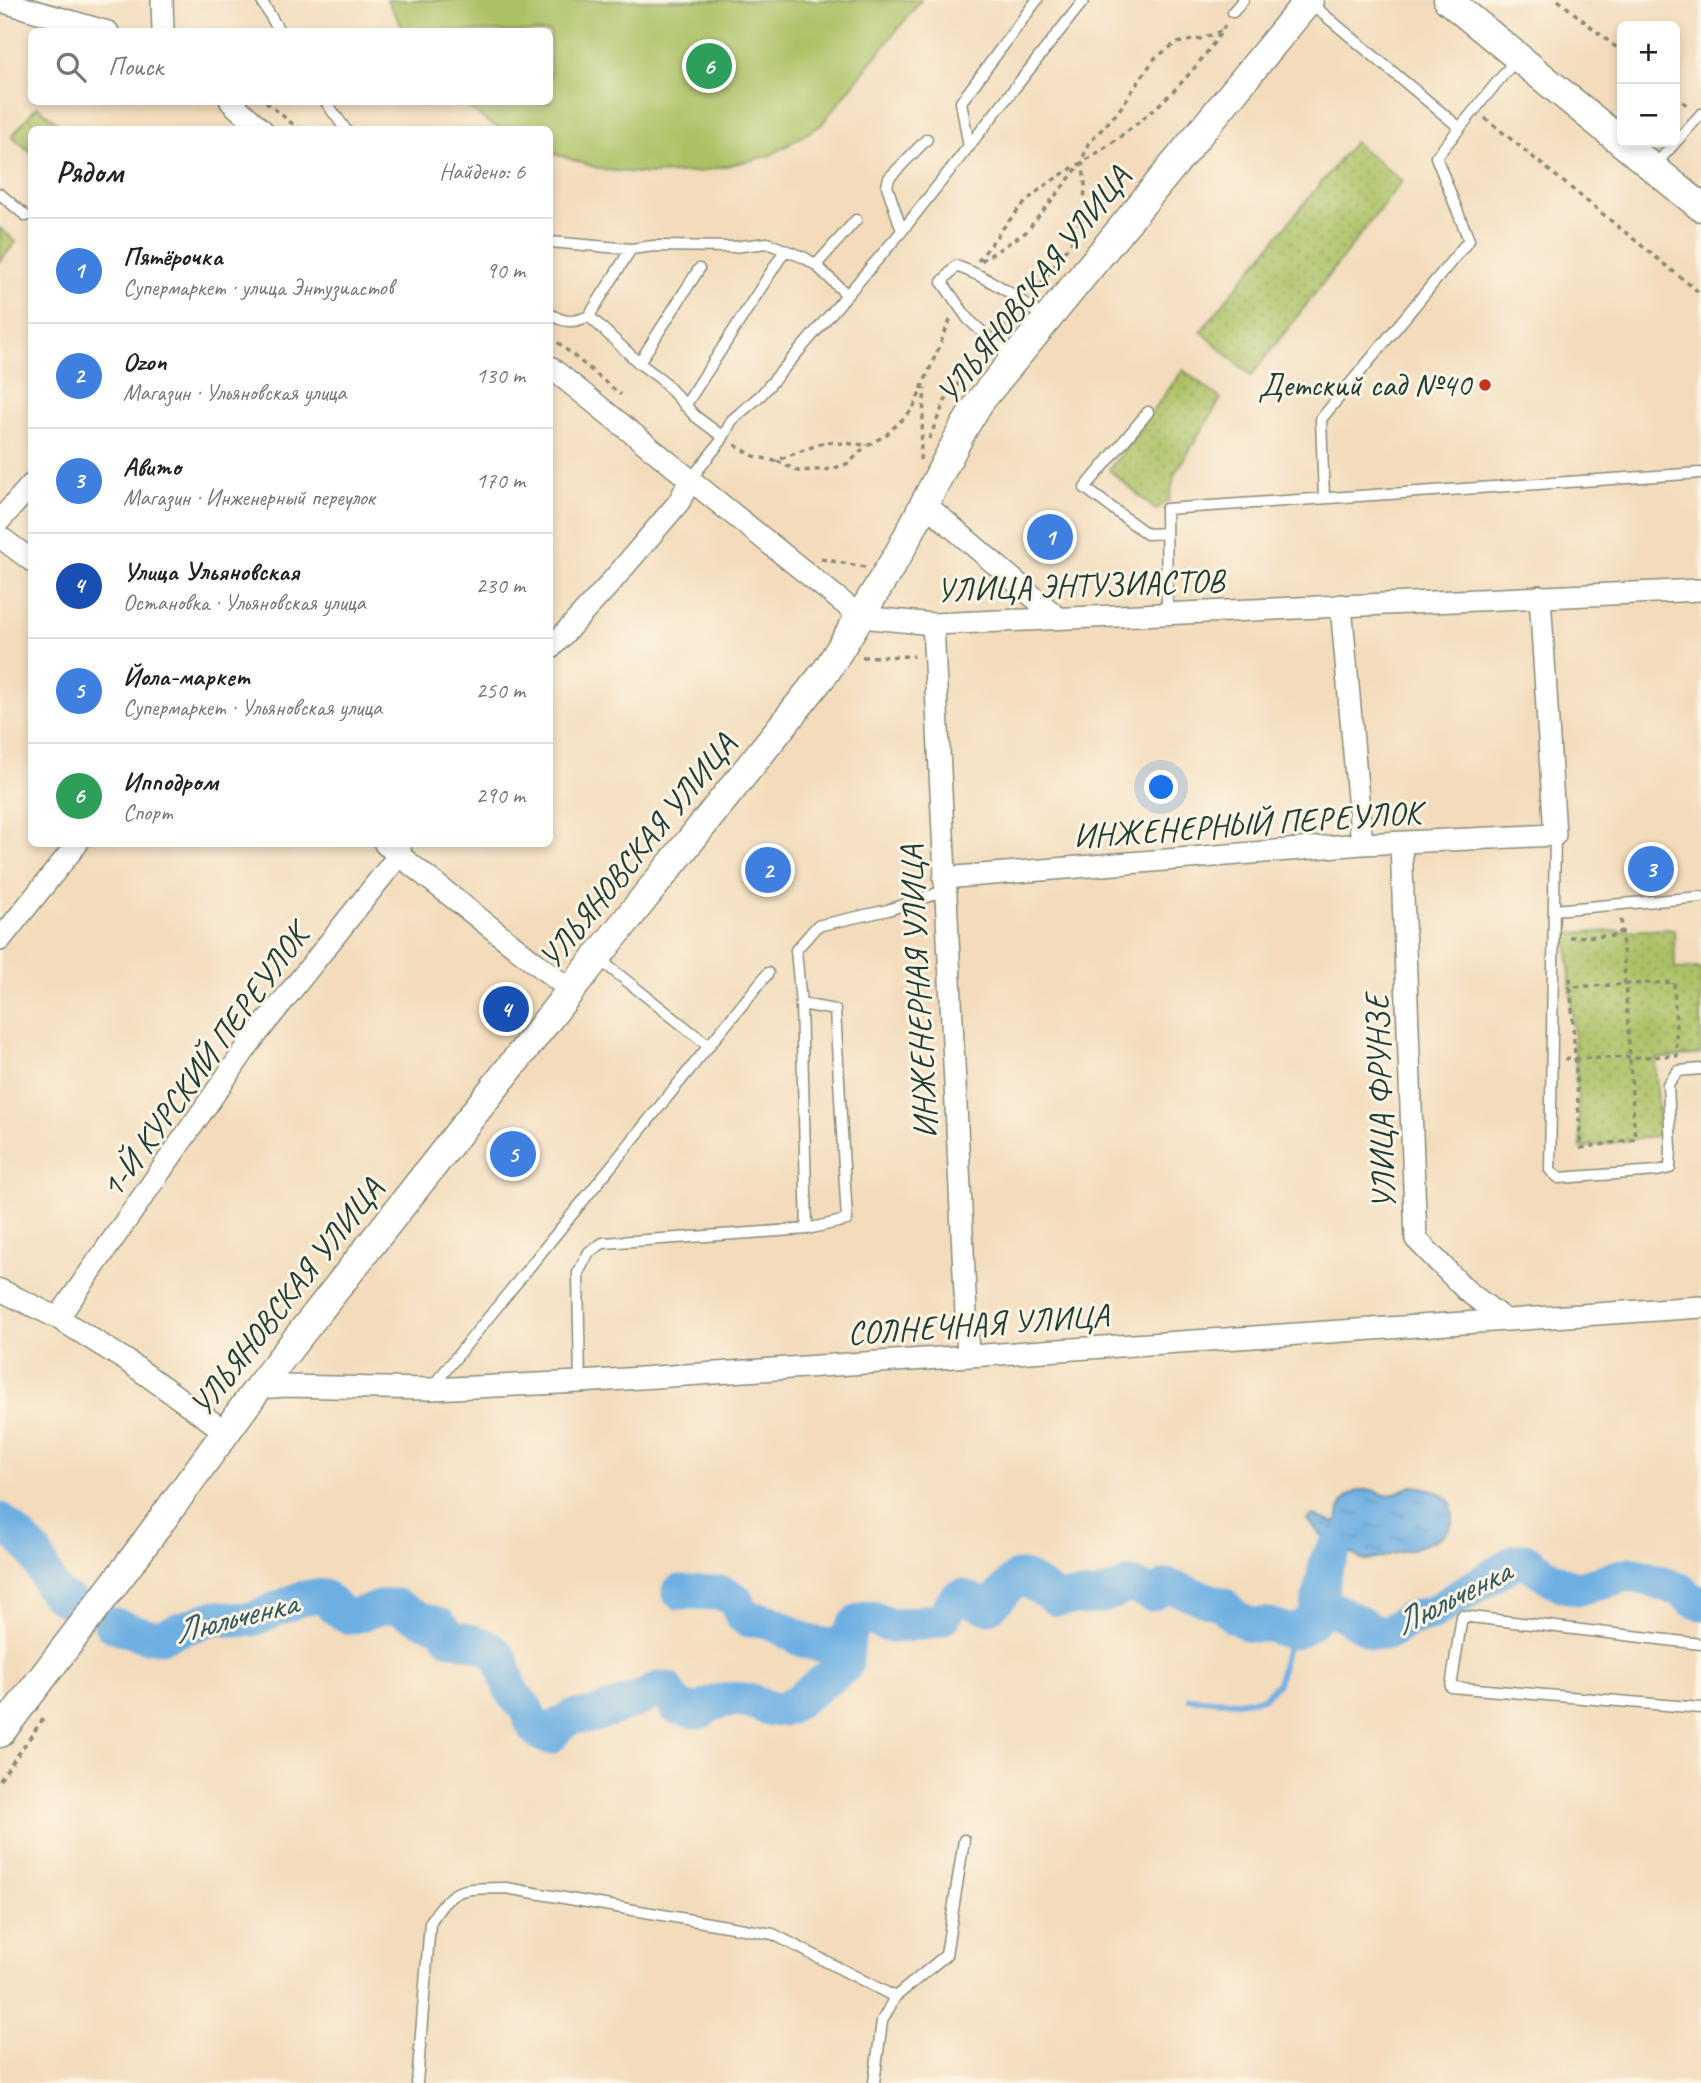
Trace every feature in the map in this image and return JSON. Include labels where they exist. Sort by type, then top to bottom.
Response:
[{"type":"main road","name":"УЛЬЯНОВСКАЯ УЛИЦА","points":[[0,1733],[137,1554],[258,1388],[570,990],[827,670],[899,552],[980,401],[1002,349],[1309,0]]},
{"type":"main road","points":[[1448,0],[1701,207]]},
{"type":"street","points":[[162,0],[163,28]]},
{"type":"street","points":[[0,1],[94,28]]},
{"type":"street","points":[[235,105],[258,126]]},
{"type":"street","points":[[554,379],[690,480],[861,617]]},
{"type":"street","points":[[553,646],[679,502],[690,480]]},
{"type":"street","points":[[0,520],[28,488]]},
{"type":"street","points":[[925,503],[1058,618]]},
{"type":"street","points":[[0,537],[28,558]]},
{"type":"street","name":"УЛИЦА ЭНТУЗИАСТОВ","points":[[861,617],[933,624],[1701,590]]},
{"type":"street","points":[[1540,596],[1555,835]]},
{"type":"street","points":[[1341,606],[1363,845]]},
{"type":"street","name":"ИНЖЕНЕРНАЯ УЛИЦА","points":[[933,624],[968,1356]]},
{"type":"street","name":"ИНЖЕНЕРНЫЙ ПЕРЕУЛОК","points":[[944,884],[1363,845],[1555,835]]},
{"type":"street","name":"УЛИЦА ФРУНЗЕ","points":[[1401,843],[1416,1239],[1467,1291],[1505,1320]]},
{"type":"street","points":[[0,940],[75,847]]},
{"type":"street","points":[[395,847],[570,990]]},
{"type":"street","name":"1-Й КУРСКИЙ ПЕРЕУЛОК","points":[[58,1318],[252,1040],[395,847]]},
{"type":"street","points":[[0,1290],[58,1318],[127,1361],[226,1432]]},
{"type":"street","name":"СОЛНЕЧНАЯ УЛИЦА","points":[[258,1388],[286,1385],[430,1389],[580,1382],[1701,1307]]},
{"type":"lane","points":[[261,0],[278,28]]},
{"type":"lane","points":[[968,147],[961,102],[1037,0]]},
{"type":"lane","points":[[690,480],[723,437],[732,420],[761,395],[902,231],[1084,0]]},
{"type":"lane","points":[[1233,12],[1243,0]]},
{"type":"lane","points":[[1309,0],[1460,128]]},
{"type":"lane","points":[[1324,498],[1321,419],[1469,240],[1436,157],[1518,57]]},
{"type":"lane","points":[[328,105],[343,126]]},
{"type":"lane","points":[[1653,167],[1701,114]]},
{"type":"lane","points":[[902,231],[887,186],[889,178],[926,139]]},
{"type":"lane","points":[[0,194],[26,216]]},
{"type":"lane","points":[[816,265],[856,220]]},
{"type":"lane","points":[[553,242],[631,248],[733,247],[767,243],[816,265],[846,294]]},
{"type":"lane","points":[[553,315],[568,322],[589,316],[631,248]]},
{"type":"lane","points":[[685,406],[783,251]]},
{"type":"lane","points":[[1002,349],[968,319],[942,282],[956,266],[993,281],[1035,311]]},
{"type":"lane","points":[[639,363],[699,269]]},
{"type":"lane","points":[[589,316],[639,363],[662,380],[685,406],[723,437]]},
{"type":"lane","points":[[1147,412],[1086,488],[1147,534],[1166,533]]},
{"type":"lane","points":[[1167,613],[1166,509],[1701,473]]},
{"type":"lane","points":[[1555,835],[1550,1170],[1559,1178],[1670,1168],[1668,1084],[1678,1071],[1701,1069]]},
{"type":"lane","points":[[807,1228],[801,1004],[796,950],[817,926],[888,910],[944,884]]},
{"type":"lane","points":[[1554,910],[1701,897]]},
{"type":"lane","points":[[597,957],[709,1046]]},
{"type":"lane","points":[[430,1389],[768,974]]},
{"type":"lane","points":[[580,1382],[578,1273],[589,1252],[603,1243],[807,1228],[847,1220],[835,1010],[801,1004]]},
{"type":"lane","points":[[1701,1644],[1462,1616],[1451,1687],[1701,1708]]},
{"type":"lane","points":[[874,2083],[882,2021],[895,1997],[946,1955],[964,1840]]},
{"type":"lane","points":[[417,2083],[430,1923],[443,1901],[464,1889],[506,1888],[773,1934],[895,1997]]},
{"type":"path","points":[[1558,0],[1617,48]]},
{"type":"path","points":[[920,460],[946,401],[1002,349],[1035,311],[1072,243],[1084,211],[1083,161],[1088,144],[1117,113],[1156,58],[1176,43],[1200,39],[1222,31]]},
{"type":"path","points":[[270,105],[295,126]]},
{"type":"path","points":[[1475,110],[1701,294]]},
{"type":"path","points":[[976,264],[1026,232],[1083,161]]},
{"type":"path","points":[[775,461],[798,471],[832,469],[849,463],[868,445]]},
{"type":"path","points":[[1567,937],[1616,936],[1621,931],[1635,1139],[1581,1148],[1570,974]]},
{"type":"path","points":[[1552,1060],[1677,1056],[1674,982],[1553,988]]},
{"type":"green space","points":[[387,0],[921,0],[821,125],[769,156],[699,172],[653,174],[604,170],[553,153],[553,126],[495,126],[466,105],[553,105],[553,28],[403,28]]},
{"type":"green space","points":[[37,106],[61,126],[28,126],[28,150],[12,136]]},
{"type":"green space","points":[[1354,142],[1402,181],[1251,376],[1201,331]]},
{"type":"green space","points":[[0,228],[16,242],[0,261]]},
{"type":"green space","points":[[1183,370],[1221,399],[1175,474],[1169,500],[1156,510],[1109,470]]},
{"type":"green space","points":[[1674,929],[1675,969],[1701,968],[1701,1054],[1655,1059],[1660,1135],[1581,1148],[1567,933]]},
{"type":"water","points":[[1414,1486],[1445,1496],[1453,1515],[1448,1530],[1433,1541],[1416,1548],[1365,1561],[1346,1550],[1329,1549],[1327,1540],[1307,1520],[1313,1515],[1334,1523],[1338,1519],[1343,1501],[1359,1491],[1372,1490],[1388,1495]]},
{"type":"waterway","name":"Люльченка","points":[[0,1520],[34,1551],[58,1595],[73,1604]]},
{"type":"waterway","name":"Люльченка","points":[[679,1592],[722,1593],[736,1600],[742,1616],[749,1620],[768,1622],[803,1640],[824,1645],[834,1645],[846,1639],[854,1625],[866,1619],[892,1626],[940,1619],[954,1600],[961,1596],[987,1607],[1019,1577],[1025,1578],[1057,1599],[1100,1597],[1131,1585],[1151,1594],[1168,1586],[1223,1605],[1235,1617],[1252,1625],[1269,1625],[1291,1632],[1311,1622],[1316,1615],[1327,1561],[1333,1551]]},
{"type":"waterway","name":"Люльченка","points":[[1318,1611],[1333,1609],[1376,1632],[1389,1632],[1409,1619],[1433,1613],[1506,1567],[1525,1560],[1564,1585],[1579,1588],[1629,1574],[1679,1589],[1692,1600],[1701,1603]]},
{"type":"waterway","name":"Люльченка","points":[[111,1624],[148,1636],[161,1636],[215,1617],[253,1619],[300,1599],[316,1596],[324,1597],[340,1612],[351,1617],[383,1607],[396,1606],[421,1619],[441,1625],[451,1638],[477,1643],[497,1654],[513,1694],[524,1706],[539,1733],[550,1737],[558,1726],[572,1717],[594,1715],[640,1699],[661,1688],[667,1689],[676,1707],[700,1712],[716,1703],[736,1699],[772,1709],[787,1708],[845,1666],[848,1638]]},
{"type":"waterway","points":[[1189,1698],[1237,1702],[1264,1698],[1278,1683],[1286,1650],[1297,1631]]},
{"type":"place","name":"Ипподром","points":[[709,66]]},
{"type":"place","name":"Детский сад №40","points":[[1485,385]]},
{"type":"place","name":"Пятёрочка","points":[[1050,537]]},
{"type":"place","name":"Авито","points":[[1651,869]]},
{"type":"place","name":"Ozon","points":[[768,870]]},
{"type":"place","name":"Улица Ульяновская","points":[[506,1009]]},
{"type":"place","name":"Йола-маркет","points":[[513,1154]]}]
